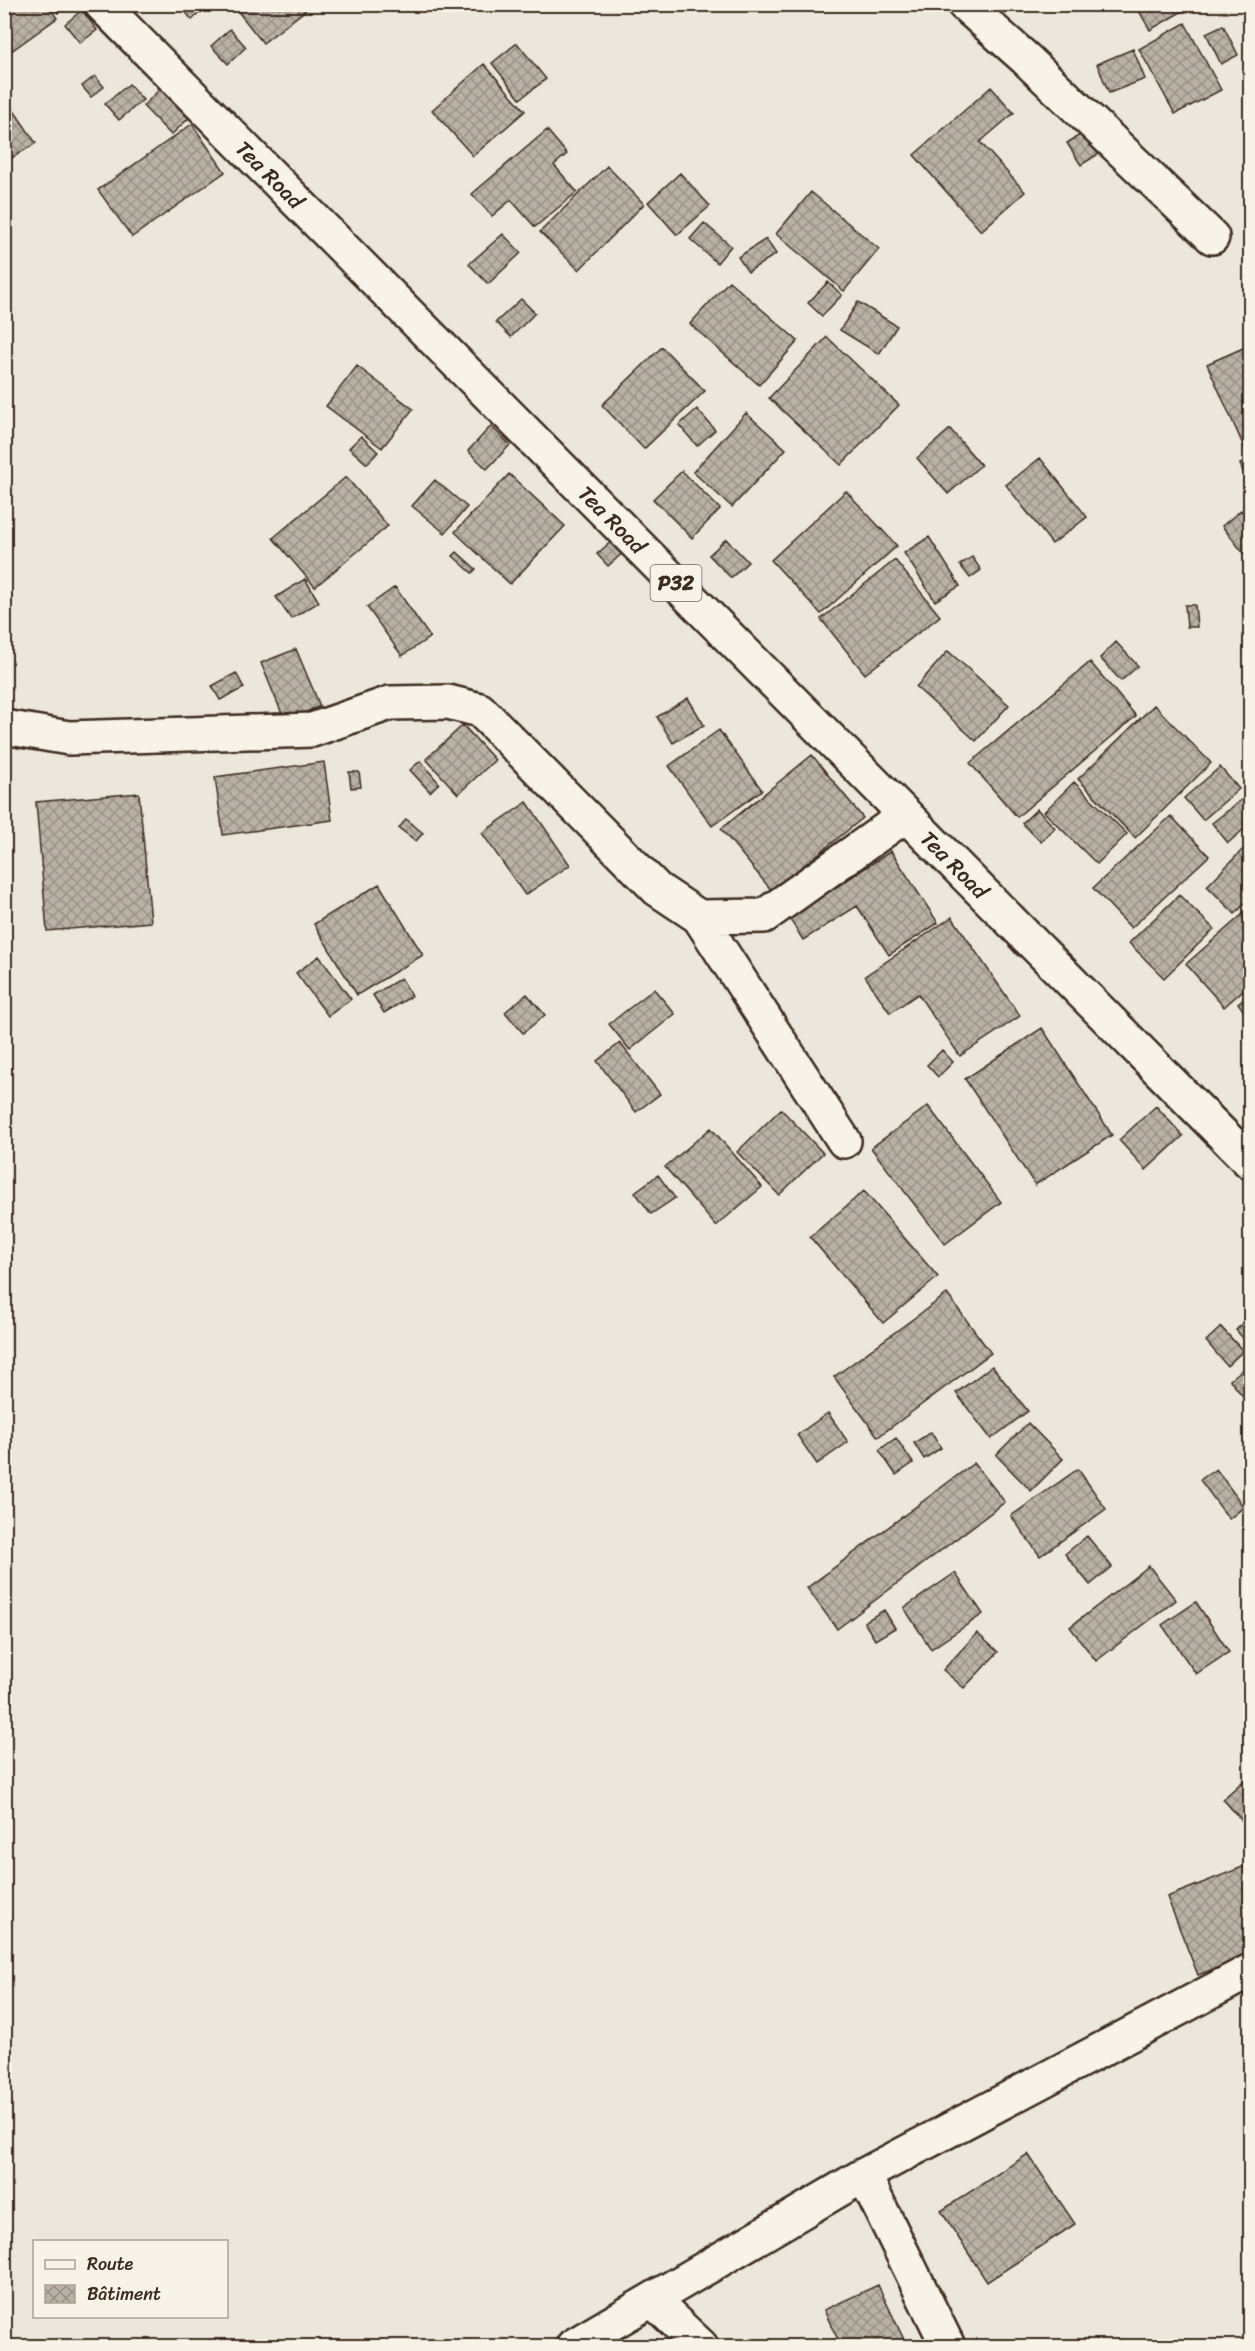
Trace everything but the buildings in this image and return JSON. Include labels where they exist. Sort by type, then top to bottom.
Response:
[{"type":"street","name":"Tea Road","points":[[101,4],[1251,1162]]},
{"type":"street","points":[[964,4],[1026,58],[1212,237]]},
{"type":"street","points":[[4,727],[69,738],[312,730],[390,703],[448,702],[480,710],[657,889],[699,917],[844,1141]]},
{"type":"street","points":[[699,917],[764,916],[906,815]]},
{"type":"street","points":[[573,2346],[864,2175],[1251,1971]]},
{"type":"street","points":[[864,2175],[948,2346]]},
{"type":"street","points":[[652,2300],[700,2346]]}]
